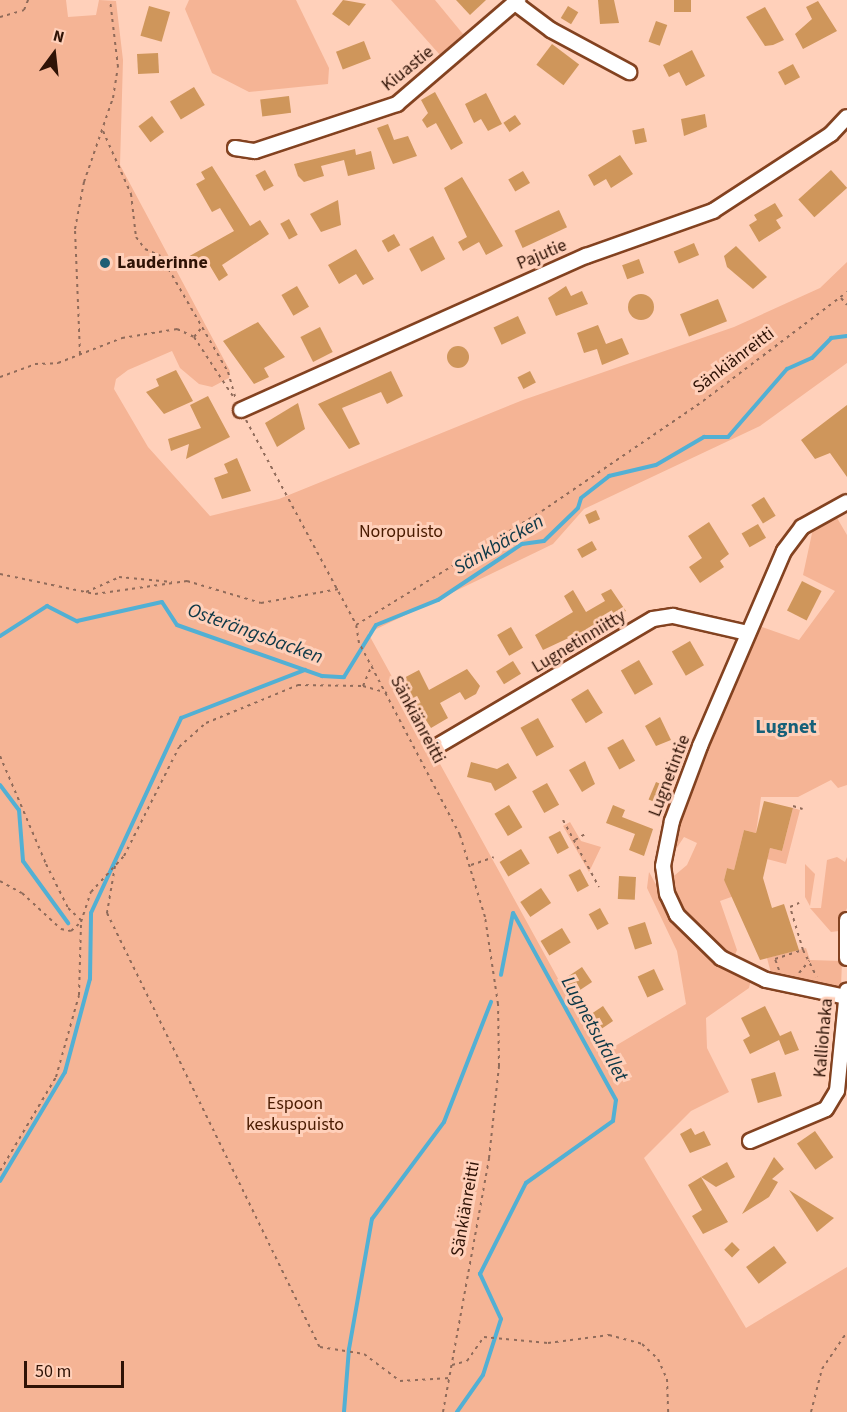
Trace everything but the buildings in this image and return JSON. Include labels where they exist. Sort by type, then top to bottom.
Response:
[{"type":"street","points":[[517,1],[551,30],[630,72]]},
{"type":"street","name":"Kiuastie","points":[[235,148],[255,151],[397,104],[517,1]]},
{"type":"street","name":"Pajutie","points":[[241,410],[575,261],[712,211],[831,134],[847,117]]},
{"type":"street","name":"Lugnetintie","points":[[846,992],[740,969],[695,937],[667,894],[663,866],[672,821],[748,633],[791,539],[826,511],[847,502]]},
{"type":"street","name":"Lugnetinniitty","points":[[439,745],[653,619],[673,616],[748,633]]},
{"type":"street","points":[[847,920],[847,958]]},
{"type":"street","name":"Kalliohaka","points":[[750,1141],[826,1109],[837,1091],[846,992]]},
{"type":"path","points":[[0,17],[24,10],[28,0]]},
{"type":"path","points":[[80,354],[75,229],[84,182],[103,131],[118,67],[110,0]]},
{"type":"path","points":[[0,377],[80,354],[122,338],[177,329],[194,337],[236,400],[203,326],[161,256],[145,249],[136,237],[131,194],[103,131]]},
{"type":"path","name":"Sänkiänreitti","points":[[443,1412],[489,1158],[499,1066],[498,1004],[470,865],[372,665],[356,625],[551,505],[703,401],[847,292]]},
{"type":"path","points":[[841,297],[847,305]]},
{"type":"path","points":[[194,337],[203,326]]},
{"type":"path","points":[[241,410],[339,589],[356,625]]},
{"type":"path","points":[[0,574],[85,592],[172,582]]},
{"type":"path","points":[[85,592],[119,577],[199,583],[261,603],[339,589]]},
{"type":"path","points":[[363,686],[372,665]]},
{"type":"path","points":[[387,693],[363,686],[298,685],[206,723],[179,747],[115,866],[107,913],[320,1347],[364,1354],[400,1381],[450,1378]]},
{"type":"path","points":[[0,756],[46,864],[68,908],[81,921]]},
{"type":"path","points":[[793,806],[803,809]]},
{"type":"path","points":[[563,820],[599,887]]},
{"type":"path","points":[[574,840],[585,834]]},
{"type":"path","points":[[470,865],[494,857]]},
{"type":"path","points":[[0,1171],[56,1077],[67,1044],[80,985],[81,921],[99,878],[115,866]]},
{"type":"path","points":[[0,881],[22,893],[61,929],[71,931],[81,921]]},
{"type":"path","points":[[799,903],[790,907],[803,950],[817,977],[779,970],[775,960],[803,950]]},
{"type":"path","points":[[799,974],[808,961]]},
{"type":"path","points":[[811,1412],[822,1369],[847,1332]]},
{"type":"path","points":[[452,1365],[467,1361],[484,1337],[548,1343],[609,1335],[642,1344],[658,1359],[667,1379],[668,1412]]},
{"type":"green space","name":"Espoon keskuspuisto","points":[[0,0],[66,0],[68,17],[96,15],[99,0],[116,1],[123,60],[120,165],[230,371],[229,378],[212,387],[199,384],[180,368],[172,351],[128,370],[116,379],[114,389],[148,447],[210,516],[279,499],[523,400],[734,327],[820,288],[847,262],[847,363],[760,426],[584,509],[553,544],[368,633],[600,1055],[686,1004],[677,951],[647,888],[649,872],[684,935],[716,962],[751,979],[749,988],[706,1018],[707,1048],[729,1092],[691,1111],[644,1158],[746,1328],[847,1267],[847,1412],[0,1412]]},
{"type":"green space","points":[[189,0],[296,0],[329,68],[328,84],[249,92],[212,73],[185,9]]},
{"type":"green space","points":[[391,0],[435,0],[463,34],[440,55]]},
{"type":"green space","points":[[833,511],[847,535],[847,785],[838,788],[831,780],[798,797],[761,797],[756,833],[744,830],[734,870],[727,868],[724,880],[734,896],[720,901],[737,950],[733,960],[679,909],[669,880],[687,865],[697,843],[684,837],[670,858],[674,829],[756,625],[799,640],[835,591],[803,575],[814,524]]},
{"type":"green space","points":[[793,808],[800,810],[786,864],[767,859],[770,848],[782,851]]},
{"type":"green space","points":[[570,822],[581,841],[601,847],[589,872],[563,826]]},
{"type":"green space","points":[[837,857],[845,862],[847,857],[847,908],[839,931],[831,932],[810,908],[821,908],[827,860]]},
{"type":"green space","points":[[805,864],[815,874],[810,906],[805,897]]},
{"type":"green space","points":[[806,948],[810,960],[842,961],[841,987],[772,977],[767,958]]},
{"type":"waterway","name":"Sänkbäcken","points":[[0,636],[47,606],[77,621],[162,602],[177,625],[322,676],[344,677],[376,625],[438,600],[522,544],[544,541],[578,508],[581,498],[609,476],[656,465],[704,437],[728,437],[787,369],[812,358],[831,338],[847,336]]},
{"type":"waterway","name":"Osterängsbacken","points":[[0,1181],[65,1072],[90,979],[91,913],[181,718],[305,670]]},
{"type":"waterway","points":[[0,785],[19,810],[23,861],[68,923]]},
{"type":"waterway","name":"Lugnetsufallet","points":[[457,1412],[483,1375],[501,1319],[480,1274],[526,1183],[613,1121],[616,1100],[513,913],[501,975]]},
{"type":"waterway","name":"Lugnetsufallet","points":[[344,1412],[349,1349],[372,1219],[444,1122],[491,1002]]},
{"type":"place","name":"Lauderinne","points":[[105,263]]},
{"type":"district","name":"Lugnet","points":[[786,727]]},
{"type":"park label","name":"Noropuisto","points":[[401,532]]}]
